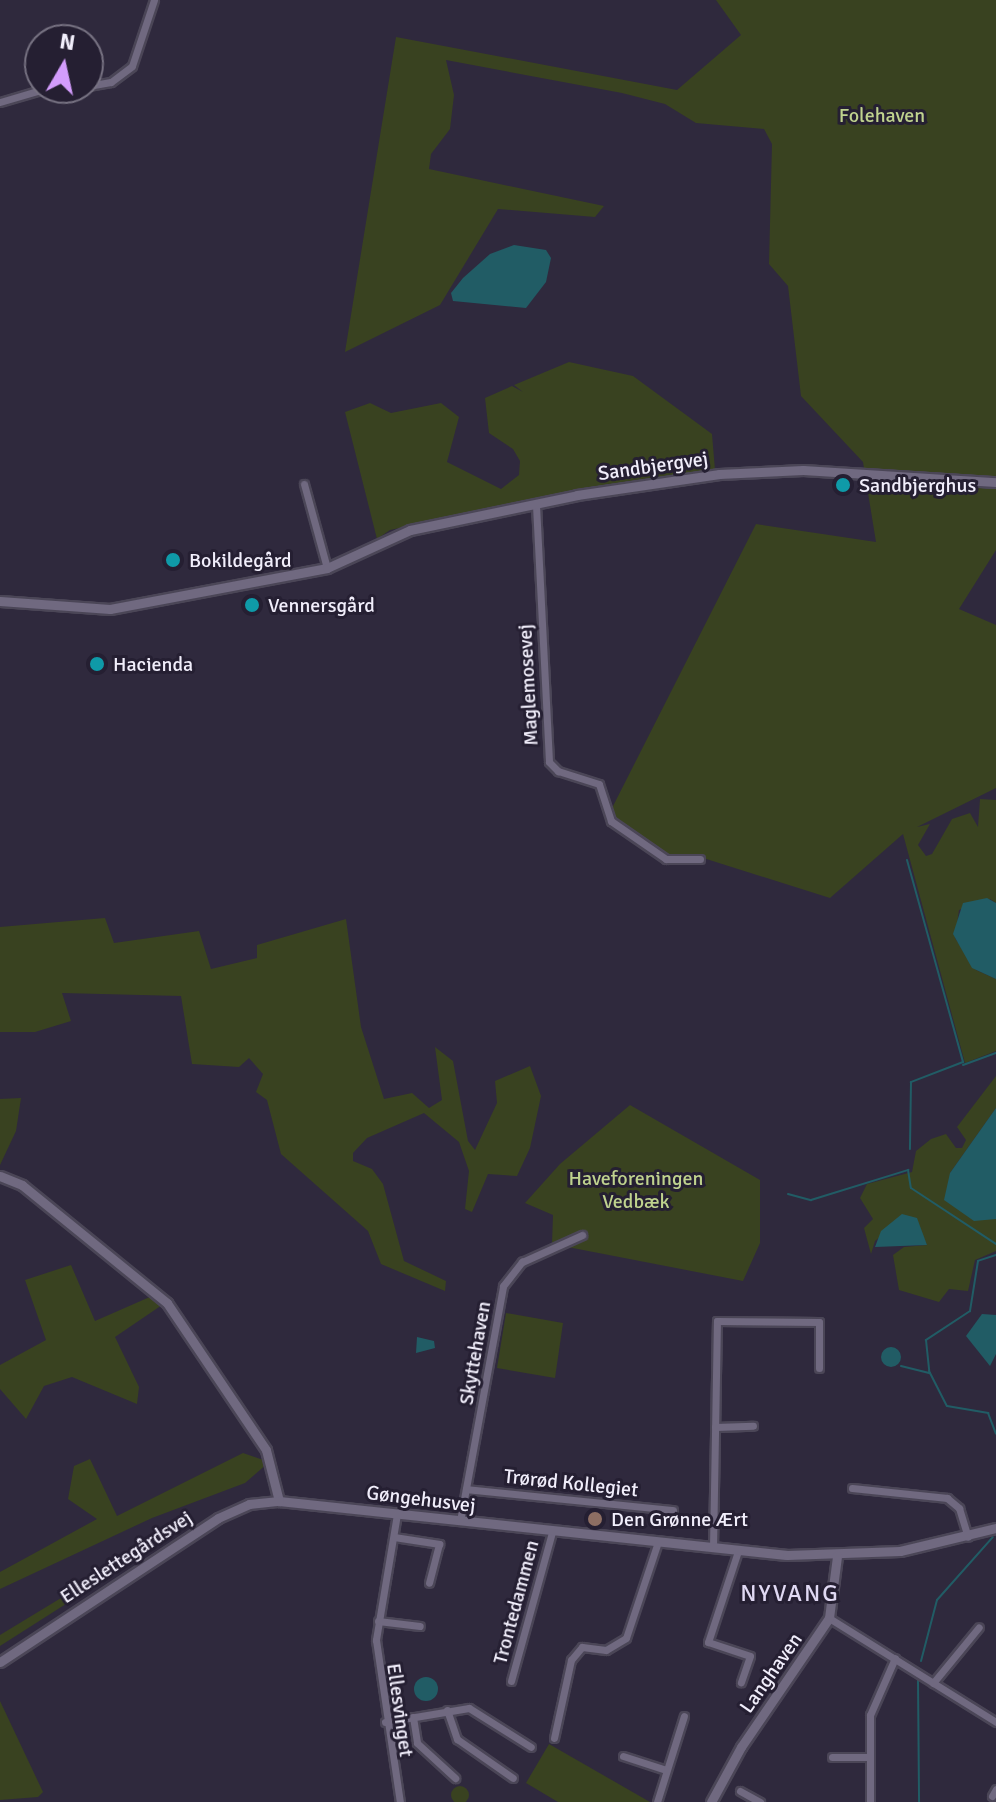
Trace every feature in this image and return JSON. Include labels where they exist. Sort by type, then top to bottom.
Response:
[{"type":"street","points":[[104,83],[111,82],[132,66],[154,0]]},
{"type":"street","points":[[0,102],[24,95]]},
{"type":"street","name":"Sandbjergvej","points":[[0,601],[103,610],[327,568],[410,530],[633,485],[753,472],[854,472],[996,482]]},
{"type":"street","points":[[304,484],[327,568]]},
{"type":"street","name":"Maglemosevej","points":[[536,505],[549,762],[558,771],[599,784],[611,821],[666,859],[700,859]]},
{"type":"street","points":[[0,1176],[22,1185],[167,1303],[266,1450],[279,1501]]},
{"type":"street","name":"Skyttehaven","points":[[460,1521],[503,1286],[522,1262],[582,1235]]},
{"type":"street","points":[[713,1548],[717,1321],[819,1322],[819,1368]]},
{"type":"street","points":[[715,1427],[753,1426]]},
{"type":"street","points":[[852,1488],[947,1498],[959,1508],[968,1537]]},
{"type":"street","name":"Trørød Kollegiet","points":[[466,1489],[673,1510]]},
{"type":"street","name":"Gøngehusvej","points":[[279,1501],[738,1551],[837,1556],[900,1551],[996,1528]]},
{"type":"street","name":"Elleslettegårdsvej","points":[[0,1662],[218,1518],[249,1504],[279,1501]]},
{"type":"street","name":"Ellesvinget","points":[[397,1514],[378,1621],[385,1722],[400,1802]]},
{"type":"street","name":"Trontedammen","points":[[511,1681],[552,1532]]},
{"type":"street","points":[[394,1537],[439,1544],[429,1583]]},
{"type":"street","points":[[554,1738],[571,1660],[582,1647],[606,1650],[626,1638],[658,1542]]},
{"type":"street","points":[[738,1551],[708,1642],[750,1656],[741,1682]]},
{"type":"street","name":"Langhaven","points":[[711,1802],[741,1747],[829,1618],[837,1556]]},
{"type":"street","points":[[829,1618],[996,1722]]},
{"type":"street","points":[[378,1621],[420,1626]]},
{"type":"street","points":[[933,1683],[979,1627]]},
{"type":"street","points":[[870,1802],[873,1702],[895,1658]]},
{"type":"street","points":[[385,1722],[447,1710],[477,1711],[531,1747]]},
{"type":"street","points":[[447,1710],[457,1739],[513,1778]]},
{"type":"street","points":[[657,1802],[684,1716]]},
{"type":"street","points":[[413,1717],[417,1743],[455,1778]]},
{"type":"street","points":[[623,1756],[666,1770]]},
{"type":"street","points":[[832,1757],[870,1757]]},
{"type":"street","points":[[740,1791],[760,1802]]},
{"type":"green space","name":"Folehaven","points":[[716,0],[996,0],[996,550],[959,609],[996,625],[996,788],[917,827],[930,824],[918,845],[926,856],[932,854],[952,819],[970,813],[978,827],[980,799],[996,800],[996,903],[990,899],[959,910],[955,938],[976,970],[996,979],[996,1051],[965,1063],[903,834],[830,898],[700,857],[667,856],[609,814],[756,524],[876,542],[863,462],[801,396],[788,286],[769,264],[772,144],[764,129],[696,123],[665,104],[622,93],[446,60],[454,95],[450,129],[431,154],[429,169],[604,206],[595,217],[498,209],[440,305],[345,352],[396,37],[677,90],[741,35]]},
{"type":"green space","points":[[569,362],[633,376],[712,434],[715,470],[593,487],[390,530],[377,539],[345,412],[370,403],[391,413],[441,403],[459,417],[447,462],[501,489],[519,475],[520,461],[513,449],[489,433],[485,398],[512,386],[523,392],[514,385]]},
{"type":"green space","points":[[105,918],[114,943],[199,931],[211,969],[257,958],[257,945],[346,919],[361,1027],[384,1099],[412,1093],[429,1108],[442,1100],[435,1047],[453,1061],[468,1141],[475,1150],[497,1103],[495,1081],[530,1066],[541,1096],[530,1148],[517,1176],[488,1174],[472,1212],[465,1209],[469,1171],[459,1142],[424,1113],[367,1138],[353,1153],[353,1161],[372,1169],[383,1184],[404,1261],[446,1281],[445,1291],[381,1264],[368,1231],[281,1154],[267,1100],[256,1092],[263,1074],[249,1058],[239,1067],[192,1064],[181,996],[62,993],[71,1021],[35,1032],[0,1032],[0,927]]},
{"type":"green space","points":[[996,1076],[996,1108],[950,1173],[985,1217],[996,1219],[996,1251],[975,1260],[968,1291],[949,1289],[939,1302],[899,1290],[893,1255],[904,1247],[927,1245],[912,1219],[898,1222],[875,1241],[871,1254],[864,1228],[873,1219],[860,1198],[867,1184],[912,1172],[916,1151],[931,1139],[946,1134],[956,1148],[962,1148],[966,1140],[957,1127]]},
{"type":"green space","points":[[21,1098],[16,1131],[0,1165],[0,1099]]},
{"type":"green space","name":"Haveforeningen Vedbæk","points":[[630,1105],[760,1180],[760,1243],[743,1281],[552,1244],[553,1215],[525,1203],[560,1164]]},
{"type":"green space","points":[[71,1265],[95,1321],[152,1296],[162,1305],[115,1337],[139,1387],[137,1404],[72,1377],[44,1386],[26,1419],[0,1389],[0,1365],[46,1340],[25,1280]]},
{"type":"green space","points":[[506,1313],[563,1323],[555,1378],[497,1368]]},
{"type":"green space","points":[[243,1453],[269,1462],[245,1483],[152,1518],[0,1589],[0,1572],[97,1519],[68,1499],[74,1466],[90,1459],[117,1516]]},
{"type":"green space","points":[[61,1598],[69,1602],[0,1646],[0,1635]]},
{"type":"green space","points":[[0,1701],[43,1792],[38,1797],[0,1800]]},
{"type":"green space","points":[[549,1744],[650,1802],[558,1802],[526,1783]]},
{"type":"green space","points":[[460,1786],[469,1795],[460,1804],[451,1795]]},
{"type":"shaded area","points":[[514,245],[546,250],[551,258],[546,282],[526,308],[453,301],[451,293],[463,278],[490,254]]},
{"type":"shaded area","points":[[987,898],[996,903],[996,979],[972,968],[953,934],[963,903]]},
{"type":"shaded area","points":[[996,1108],[996,1219],[974,1221],[944,1200],[950,1173]]},
{"type":"shaded area","points":[[902,1214],[917,1218],[927,1245],[875,1247],[881,1231]]},
{"type":"shaded area","points":[[982,1314],[996,1315],[996,1354],[990,1366],[966,1336]]},
{"type":"shaded area","points":[[417,1337],[434,1341],[435,1348],[416,1353]]},
{"type":"shaded area","points":[[891,1347],[898,1350],[901,1357],[898,1364],[891,1367],[884,1364],[881,1357],[884,1350]]},
{"type":"shaded area","points":[[426,1677],[435,1680],[438,1689],[435,1698],[426,1701],[417,1698],[414,1689],[417,1680]]},
{"type":"waterway","points":[[907,860],[963,1062],[911,1082],[910,1149]]},
{"type":"waterway","points":[[963,1065],[996,1053]]},
{"type":"waterway","points":[[788,1194],[811,1200],[908,1170],[911,1188],[996,1244]]},
{"type":"waterway","points":[[996,1255],[978,1261],[970,1311],[926,1340],[929,1371],[947,1406],[988,1413],[996,1434]]},
{"type":"waterway","points":[[901,1366],[930,1373]]},
{"type":"waterway","points":[[921,1661],[937,1600],[993,1537]]},
{"type":"waterway","points":[[918,1680],[919,1802]]},
{"type":"place","name":"Sandbjerghus","points":[[843,485]]},
{"type":"place","name":"Bokildegård","points":[[173,560]]},
{"type":"place","name":"Vennersgård","points":[[252,605]]},
{"type":"place","name":"Hacienda","points":[[97,664]]},
{"type":"place","name":"Den Grønne Ært","points":[[595,1519]]},
{"type":"district","name":"NYVANG","points":[[790,1594]]}]
